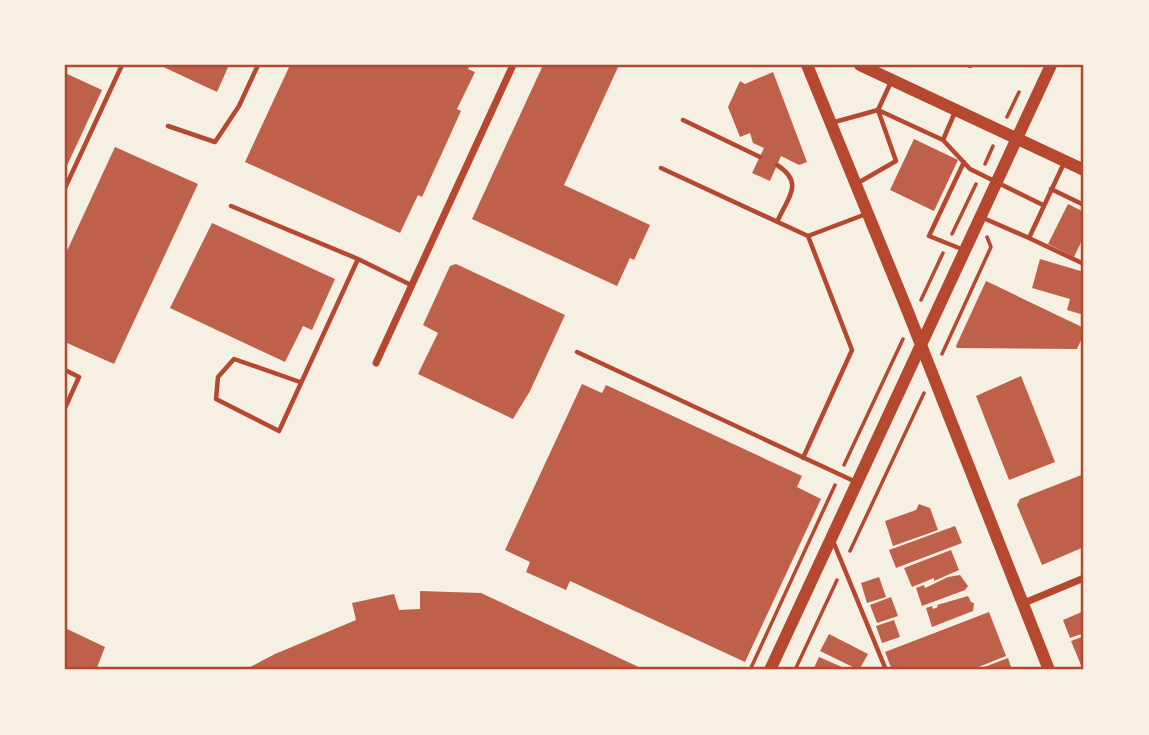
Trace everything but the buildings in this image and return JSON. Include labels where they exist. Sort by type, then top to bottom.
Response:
[{"type":"main road","points":[[807,65],[1049,670]]},
{"type":"main road","points":[[860,65],[1084,170]]},
{"type":"main road","points":[[770,670],[1051,65]]},
{"type":"street","points":[[376,363],[513,65]]},
{"type":"street","points":[[1024,603],[1084,578]]},
{"type":"lane","points":[[65,188],[122,65]]},
{"type":"lane","points":[[167,125],[215,142],[239,106],[258,65]]},
{"type":"lane","points":[[855,184],[896,161],[878,110],[892,79]]},
{"type":"lane","points":[[831,123],[878,110],[943,140],[970,169],[1043,205]]},
{"type":"lane","points":[[943,140],[956,110]]},
{"type":"lane","points":[[683,120],[760,157]]},
{"type":"lane","points":[[1029,238],[1065,161]]},
{"type":"lane","points":[[964,162],[929,236],[965,250]]},
{"type":"lane","points":[[777,165],[789,173],[793,180],[793,187],[777,222]]},
{"type":"lane","points":[[661,168],[808,236],[852,350],[803,457]]},
{"type":"lane","points":[[1051,188],[1084,205]]},
{"type":"lane","points":[[231,206],[358,259],[412,286]]},
{"type":"lane","points":[[808,236],[867,213]]},
{"type":"lane","points":[[980,217],[1084,264]]},
{"type":"lane","points":[[300,382],[234,359],[218,377],[216,399],[279,430],[358,259]]},
{"type":"lane","points":[[577,352],[857,482]]},
{"type":"lane","points":[[65,370],[79,377],[65,408]]},
{"type":"lane","points":[[832,537],[886,670]]},
{"type":"path","points":[[750,670],[1000,131]]},
{"type":"path","points":[[795,670],[991,247],[980,217]]}]
